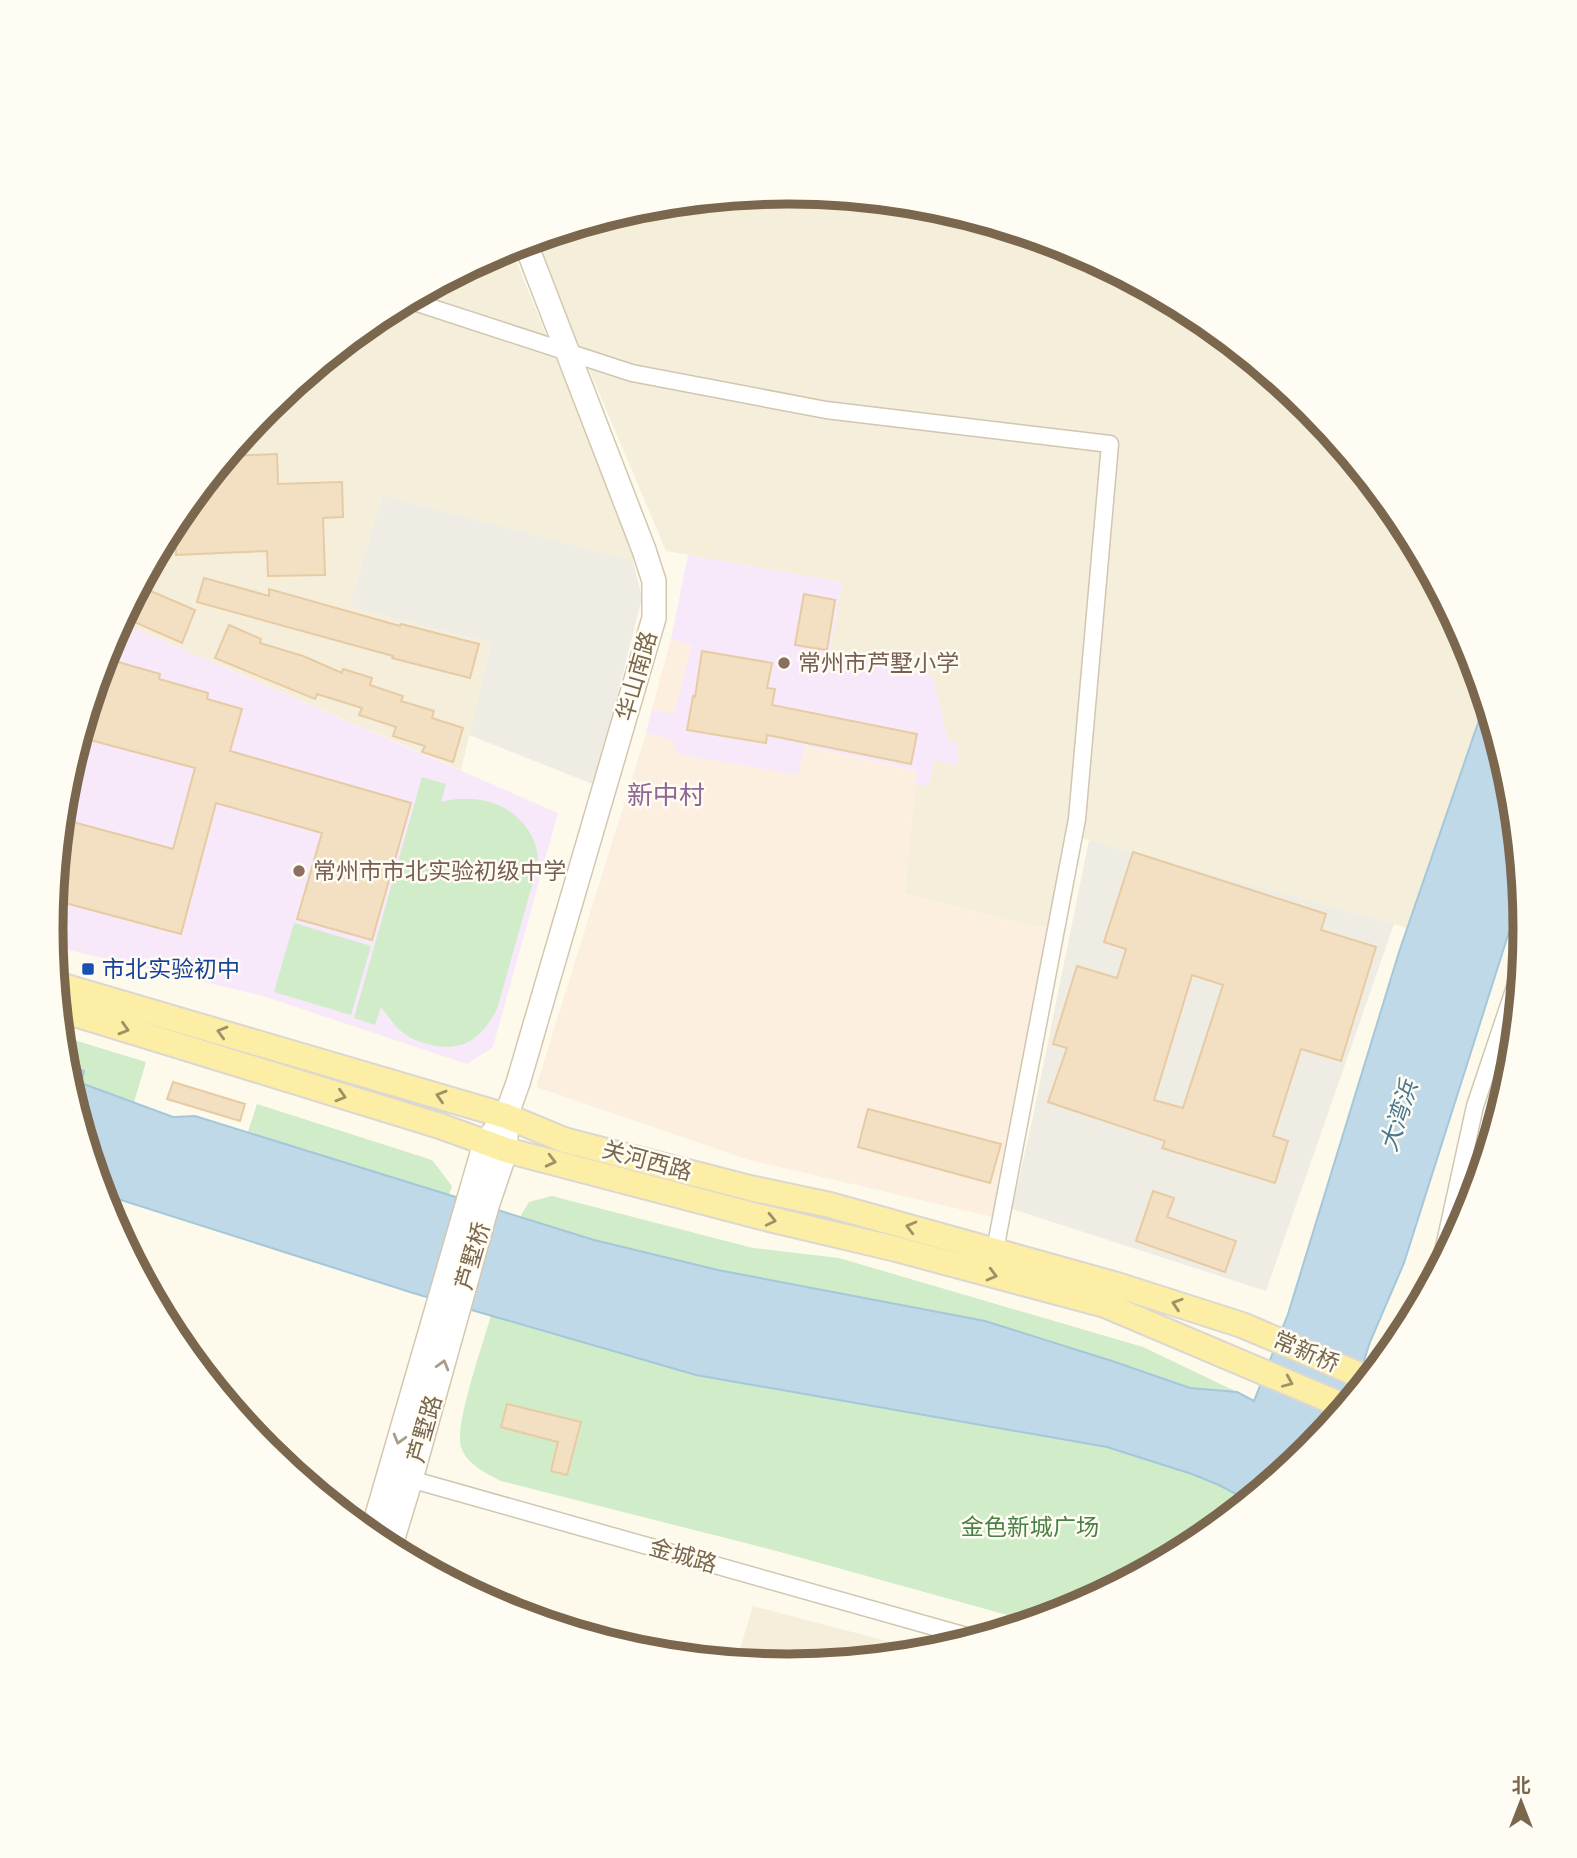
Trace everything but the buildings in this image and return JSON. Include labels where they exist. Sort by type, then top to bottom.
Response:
[{"type":"main road","name":"关河西路","points":[[66,987],[506,1116],[564,1140],[750,1188],[830,1205],[995,1250],[1242,1325]]},
{"type":"main road","name":"关河西路","points":[[68,1012],[440,1126],[496,1147],[1105,1305],[1231,1358]]},
{"type":"main road","name":"常新桥","points":[[1242,1325],[1360,1375]]},
{"type":"main road","name":"常新桥","points":[[1231,1358],[1337,1403]]},
{"type":"street","name":"华山南路","points":[[506,1116],[519,1083],[654,618],[654,581],[644,550],[528,252]]},
{"type":"street","points":[[421,304],[632,373],[826,410],[1110,444],[1077,819],[995,1250]]},
{"type":"street","points":[[1447,1232],[1475,1106],[1510,1002]]},
{"type":"street","points":[[496,1147],[506,1116]]},
{"type":"street","name":"芦墅桥","points":[[449,1306],[496,1147]]},
{"type":"street","name":"芦墅路","points":[[392,1536],[400,1476],[449,1306]]},
{"type":"street","name":"芦墅路","points":[[376,1526],[400,1476]]},
{"type":"street","name":"金城路","points":[[400,1476],[959,1634]]},
{"type":"shaded area","points":[[741,205],[836,205],[930,217],[976,228],[1022,242],[1109,278],[1192,326],[1230,353],[1302,416],[1364,487],[1392,526],[1417,566],[1459,651],[1481,715],[1407,928],[1067,836],[1049,927],[1030,926],[905,894],[915,784],[929,786],[934,760],[958,766],[948,741],[933,676],[830,650],[842,582],[666,551],[538,249],[601,228],[694,210]]},
{"type":"shaded area","points":[[515,258],[634,551],[633,560],[382,495],[349,607],[491,643],[461,770],[130,626],[160,566],[185,526],[213,487],[275,416],[347,353],[385,326],[468,278]]},
{"type":"shaded area","points":[[382,495],[633,560],[642,598],[595,785],[469,735],[491,643],[349,607]]},
{"type":"shaded area","name":"常州市芦墅小学","points":[[688,555],[842,582],[830,650],[933,676],[948,741],[957,743],[958,766],[934,760],[929,786],[915,784],[917,771],[804,746],[798,775],[677,754],[672,740],[646,733],[652,709],[674,714],[692,645],[671,639]]},
{"type":"shaded area","name":"常州市市北实验初级中学","points":[[130,626],[558,813],[493,1047],[467,1064],[263,996],[64,949],[65,882],[77,787],[102,696]]},
{"type":"shaded area","points":[[671,639],[692,645],[674,715],[652,709]]},
{"type":"shaded area","points":[[646,733],[672,740],[678,754],[798,774],[803,746],[917,771],[905,894],[1030,926],[1049,927],[993,1217],[749,1160],[536,1087]]},
{"type":"shaded area","points":[[1089,840],[1394,924],[1266,1291],[1012,1209]]},
{"type":"shaded area","points":[[753,1606],[902,1645],[836,1653],[739,1653]]},
{"type":"green space","points":[[422,777],[446,784],[441,802],[476,799],[488,801],[509,811],[528,830],[537,854],[537,868],[497,1009],[477,1036],[469,1042],[450,1047],[427,1044],[408,1036],[381,1007],[375,1025],[354,1018]]},
{"type":"green space","points":[[294,923],[371,946],[351,1015],[274,992]]},
{"type":"green space","points":[[72,1039],[146,1062],[134,1102],[80,1083],[84,1072],[77,1069]]},
{"type":"green space","points":[[257,1104],[432,1160],[452,1186],[449,1195],[248,1132]]},
{"type":"green space","points":[[552,1196],[753,1248],[839,1258],[1143,1347],[1237,1392],[1190,1388],[985,1321],[718,1270],[594,1240],[520,1217],[529,1202]]},
{"type":"green space","name":"金色新城广场","points":[[491,1315],[696,1375],[1107,1447],[1192,1474],[1240,1496],[1192,1532],[1109,1580],[1016,1618],[773,1550],[501,1481],[478,1468],[468,1459],[461,1447],[462,1420]]},
{"type":"water","name":"大湾浜","points":[[1481,715],[1500,787],[1508,834],[1514,918],[1404,1263],[1370,1342],[1359,1378],[1302,1442],[1240,1496],[1192,1474],[1107,1447],[696,1375],[413,1293],[115,1198],[88,1117],[76,1068],[84,1071],[81,1083],[173,1117],[195,1116],[594,1240],[718,1270],[985,1321],[1190,1388],[1237,1392],[1254,1401],[1288,1314],[1399,952]]},
{"type":"place","name":"常州市芦墅小学","points":[[784,663]]},
{"type":"place","name":"常州市市北实验初级中学","points":[[299,871]]},
{"type":"place","name":"市北实验初中","points":[[88,969]]},
{"type":"district","name":"新中村","points":[[666,795]]}]
